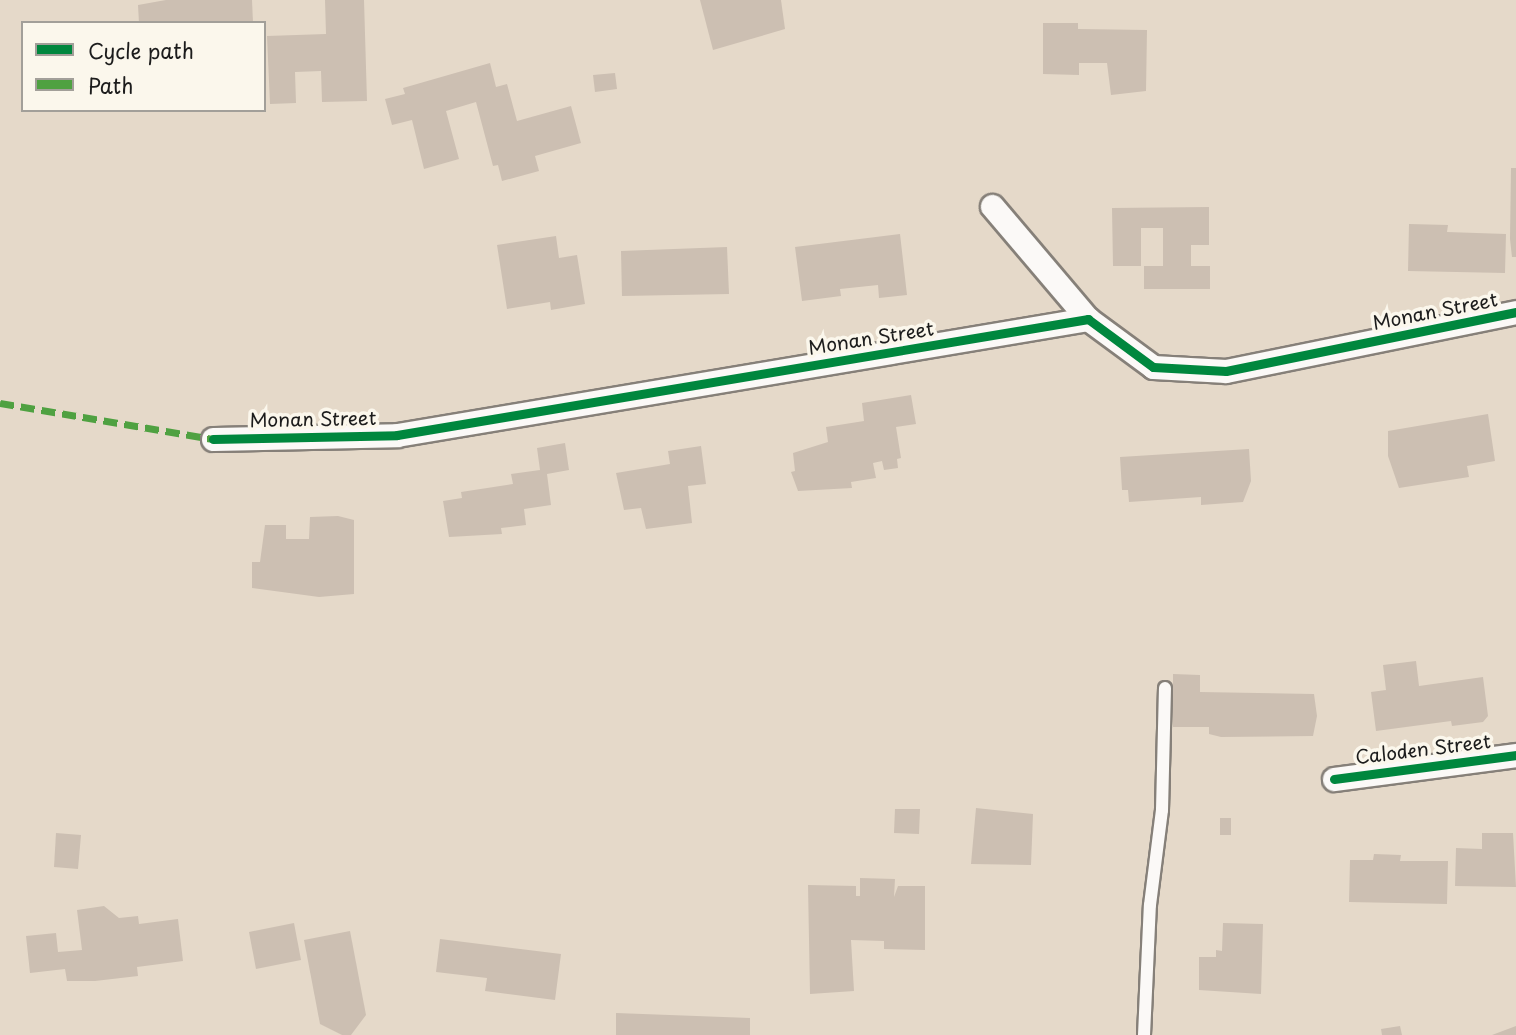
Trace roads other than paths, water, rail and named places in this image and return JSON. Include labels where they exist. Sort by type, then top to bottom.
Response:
[{"type":"street","points":[[992,206],[1088,319]]},
{"type":"street","name":"Monan Street","points":[[213,439],[397,435],[1088,319],[1153,367],[1226,371],[1516,312]]},
{"type":"street","name":"Caloden Street","points":[[1334,779],[1516,755]]},
{"type":"lane","points":[[1144,1035],[1150,905],[1162,810],[1165,688]]}]
